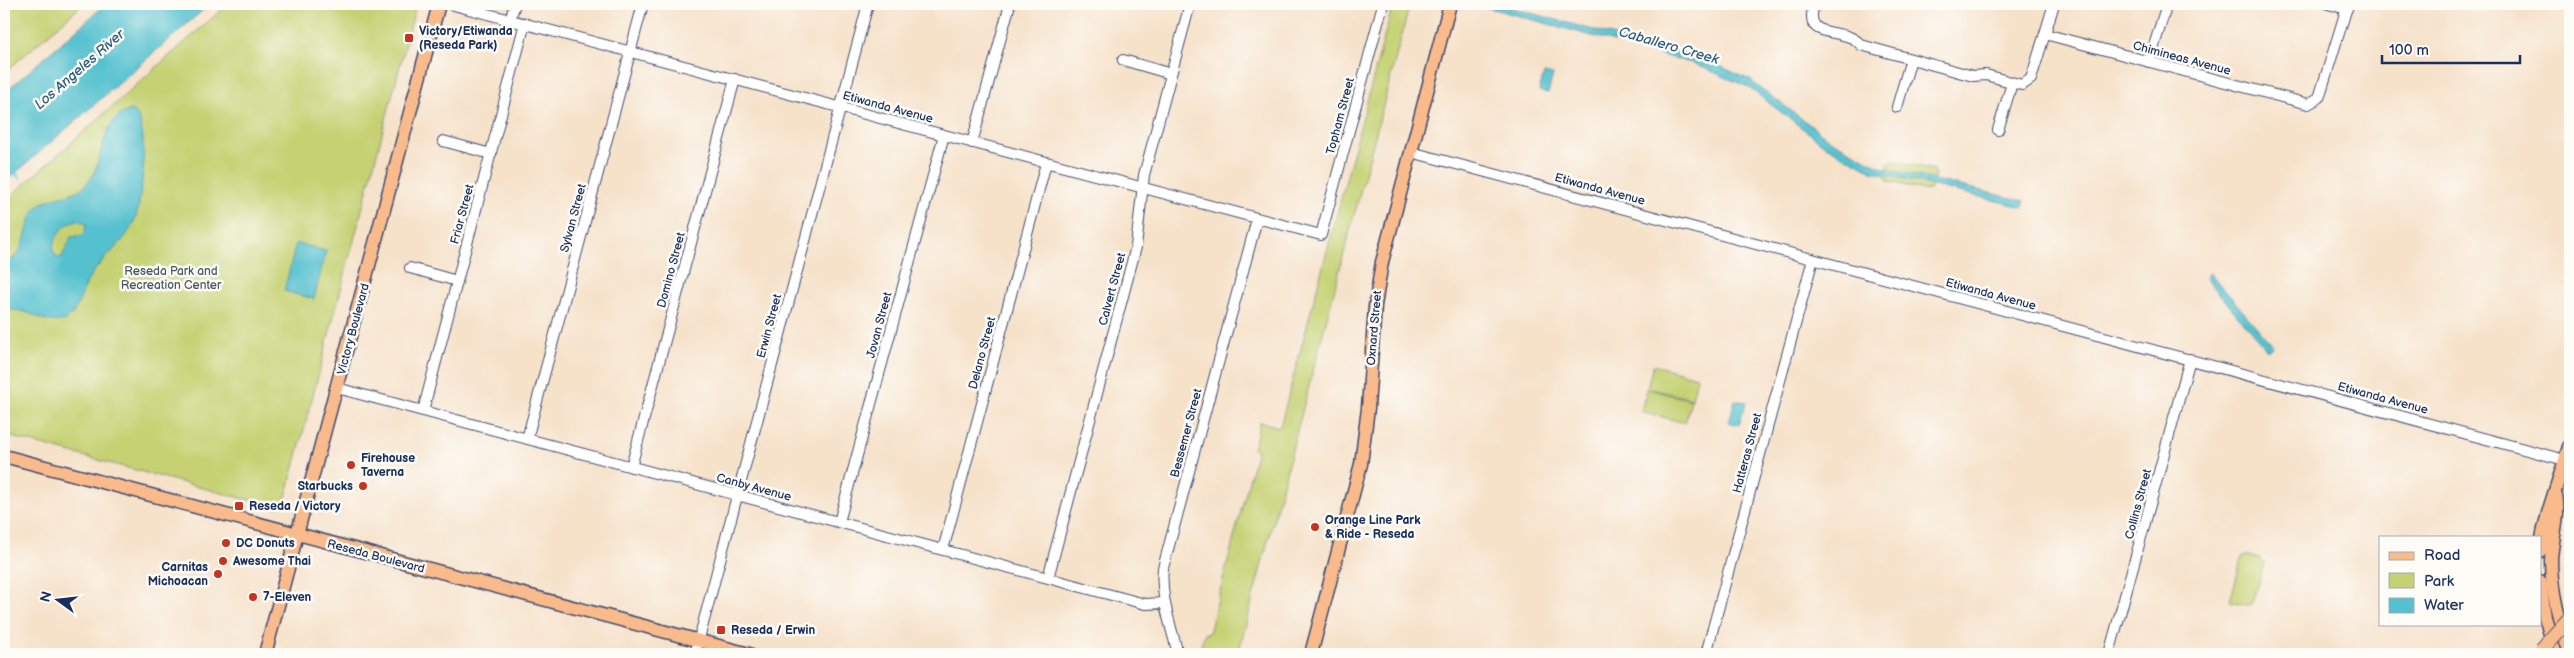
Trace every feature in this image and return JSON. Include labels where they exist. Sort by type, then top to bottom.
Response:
[{"type":"highway","points":[[2542,649],[2570,618]]},
{"type":"main road","name":"Victory Boulevard","points":[[265,654],[439,4]]},
{"type":"main road","name":"Oxnard Street","points":[[1311,654],[1360,472],[1366,437],[1378,285],[1450,4]]},
{"type":"main road","points":[[2542,540],[2548,509],[2556,495],[2570,443]]},
{"type":"main road","name":"Reseda Boulevard","points":[[4,456],[749,654]]},
{"type":"main road","points":[[2556,495],[2558,511],[2551,558],[2553,595],[2570,654]]},
{"type":"main road","points":[[2542,593],[2556,654]]},
{"type":"street","name":"Etiwanda Avenue","points":[[450,4],[1321,235]]},
{"type":"street","points":[[510,19],[515,4]]},
{"type":"street","name":"Sylvan Street","points":[[527,440],[642,4]]},
{"type":"street","name":"Erwin Street","points":[[695,654],[868,4]]},
{"type":"street","points":[[972,143],[1010,4]]},
{"type":"street","name":"Calvert Street","points":[[1048,578],[1136,247],[1141,188],[1190,4]]},
{"type":"street","name":"Topham Street","points":[[1321,235],[1383,4]]},
{"type":"street","points":[[1814,4],[1811,23],[1818,28],[1856,39],[1860,45],[1973,76],[1986,75],[2022,85],[2028,82],[2054,4]]},
{"type":"street","points":[[2149,62],[2167,4]]},
{"type":"street","points":[[2328,4],[2348,6]]},
{"type":"street","name":"Chimineas Avenue","points":[[2045,34],[2303,104],[2312,103],[2319,98],[2348,6]]},
{"type":"street","name":"Friar Street","points":[[423,411],[525,23]]},
{"type":"street","points":[[1896,107],[1911,59]]},
{"type":"street","points":[[1123,60],[1171,74]]},
{"type":"street","name":"Domino Street","points":[[631,468],[735,79]]},
{"type":"street","points":[[1998,130],[2012,83]]},
{"type":"street","name":"Jovan Street","points":[[839,522],[944,135]]},
{"type":"street","points":[[444,141],[491,154]]},
{"type":"street","name":"Etiwanda Avenue","points":[[1411,152],[2565,460]]},
{"type":"street","name":"Delano Street","points":[[943,550],[1046,162]]},
{"type":"street","name":"Bessemer Street","points":[[1178,654],[1165,603],[1162,579],[1163,568],[1257,219]]},
{"type":"street","name":"Hatteras Street","points":[[1706,654],[1813,259]]},
{"type":"street","points":[[410,268],[457,282]]},
{"type":"street","name":"Collins Street","points":[[2109,654],[2190,360]]},
{"type":"street","name":"Canby Avenue","points":[[337,388],[1144,604],[1165,603]]},
{"type":"green space","points":[[4,4],[83,4],[4,73]]},
{"type":"green space","name":"Reseda Park and Recreation Center","points":[[228,4],[410,4],[415,9],[285,501],[278,508],[4,435],[4,202]]},
{"type":"green space","points":[[1393,4],[1410,4],[1238,654],[1209,654],[1199,651],[1205,633],[1209,633],[1257,450],[1253,449],[1260,422],[1280,427]]},
{"type":"green space","points":[[1893,160],[1933,170],[1935,174],[1931,189],[1927,191],[1888,181],[1885,176],[1889,162]]},
{"type":"green space","points":[[1653,365],[1697,377],[1692,399],[1647,388]]},
{"type":"green space","points":[[1647,389],[1691,400],[1685,423],[1641,411]]},
{"type":"green space","points":[[2247,555],[2261,558],[2264,563],[2251,606],[2230,601],[2242,557]]},
{"type":"water","name":"Los Angeles River","points":[[106,4],[210,4],[4,183],[4,93]]},
{"type":"water","points":[[1475,4],[1498,4],[1711,62],[1750,80],[1830,140],[1883,168],[2025,201],[2022,207],[1872,171],[1826,146],[1748,87],[1695,64]]},
{"type":"water","points":[[1544,73],[1553,75],[1548,93],[1539,91]]},
{"type":"water","points":[[131,110],[137,116],[143,144],[140,198],[137,213],[130,230],[91,275],[75,309],[68,319],[51,321],[21,311],[4,311],[4,263],[12,259],[21,248],[35,210],[40,204],[84,187],[95,171],[108,130],[121,115]],"holes":[[[77,220],[86,223],[85,232],[82,235],[71,237],[62,257],[57,257],[53,251],[53,246],[60,232],[68,224]]]},
{"type":"water","points":[[296,243],[326,251],[314,299],[284,291]]},
{"type":"water","points":[[2210,273],[2273,346],[2268,351],[2206,278]]},
{"type":"water","points":[[1735,400],[1746,402],[1739,425],[1729,422]]},
{"type":"waterway","points":[[14,172],[20,178]]},
{"type":"place","name":"Victory/Etiwanda (Reseda Park)","points":[[409,38]]},
{"type":"place","name":"Firehouse Taverna","points":[[351,465]]},
{"type":"place","name":"Starbucks","points":[[363,486]]},
{"type":"place","name":"Reseda / Victory","points":[[239,506]]},
{"type":"place","name":"Orange Line Park & Ride - Reseda","points":[[1315,527]]},
{"type":"place","name":"DC Donuts","points":[[226,543]]},
{"type":"place","name":"Awesome Thai","points":[[223,561]]},
{"type":"place","name":"Carnitas Michoacan","points":[[218,574]]},
{"type":"place","name":"7-Eleven","points":[[253,597]]},
{"type":"place","name":"Reseda / Erwin","points":[[721,630]]},
{"type":"water label","name":"Caballero Creek","points":[[1669,45]]}]
